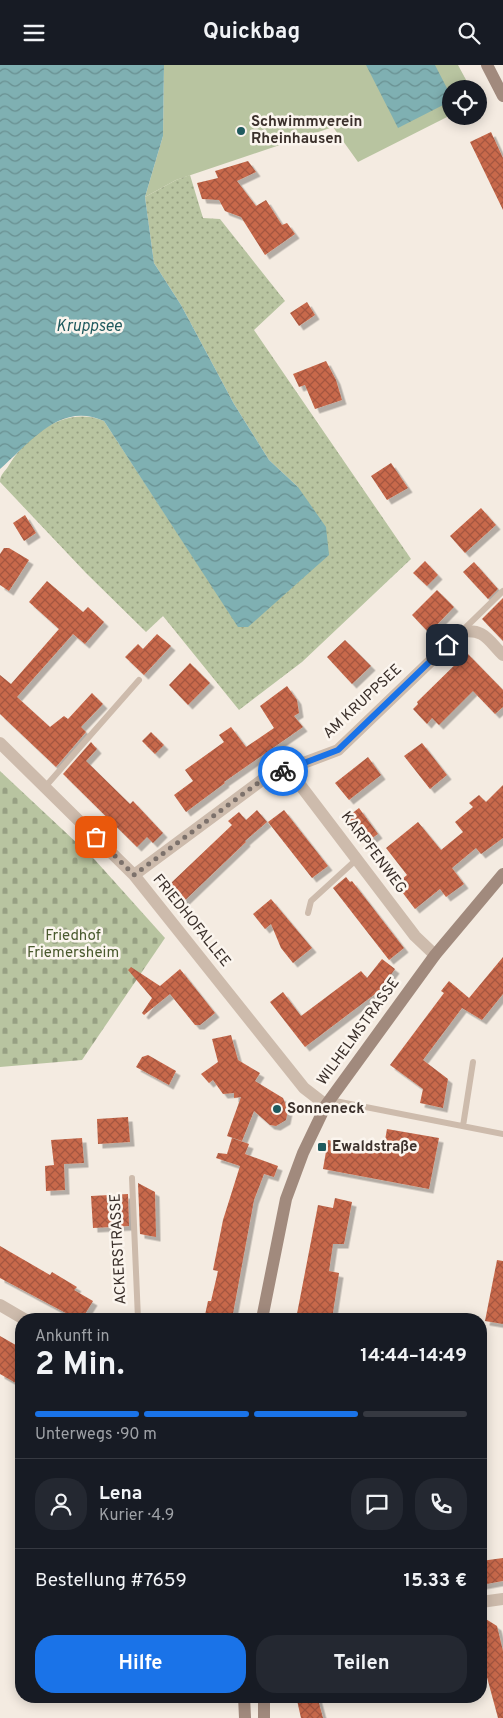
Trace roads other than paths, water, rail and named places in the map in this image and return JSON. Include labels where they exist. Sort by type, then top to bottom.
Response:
[{"type":"street","points":[[488,65],[503,96]]},
{"type":"street","points":[[461,632],[473,630],[484,635],[503,655]]},
{"type":"street","name":"AM KRUPPSEE","points":[[134,875],[266,777],[338,750],[461,632]]},
{"type":"street","name":"FRIEDHOFALLEE","points":[[0,743],[134,875],[304,1088],[328,1103]]},
{"type":"street","name":"KARPFENWEG","points":[[288,769],[415,936],[435,955]]},
{"type":"street","name":"WILHELMSTRASSE","points":[[263,1313],[286,1199],[303,1153],[328,1103],[349,1071],[435,955],[503,874]]},
{"type":"street","points":[[0,1305],[15,1314]]},
{"type":"street","points":[[487,1601],[503,1599]]},
{"type":"street","points":[[244,1703],[245,1718]]},
{"type":"street","points":[[264,1703],[264,1718]]},
{"type":"lane","points":[[461,632],[503,591]]},
{"type":"lane","points":[[44,787],[139,680]]},
{"type":"lane","points":[[308,913],[311,901],[357,859]]},
{"type":"lane","points":[[462,1126],[473,1062]]},
{"type":"lane","points":[[328,1103],[503,1133]]},
{"type":"lane","name":"ACKERSTRASSE","points":[[132,1177],[138,1313]]},
{"type":"water","name":"Kruppsee","points":[[0,65],[164,65],[163,136],[145,197],[154,263],[181,305],[234,404],[269,460],[298,487],[326,527],[329,555],[248,627],[238,627],[104,421],[88,416],[73,416],[60,421],[34,437],[0,469]]},
{"type":"water","points":[[366,65],[435,65],[443,80],[442,106],[398,128]]},
{"type":"place","name":"Schwimmverein Rheinhausen","points":[[241,131]]},
{"type":"place","name":"Sonneneck","points":[[277,1109]]},
{"type":"place","name":"Ewaldstraße","points":[[322,1147]]},
{"type":"park label","name":"Friedhof Friemersheim","points":[[73,944]]}]
